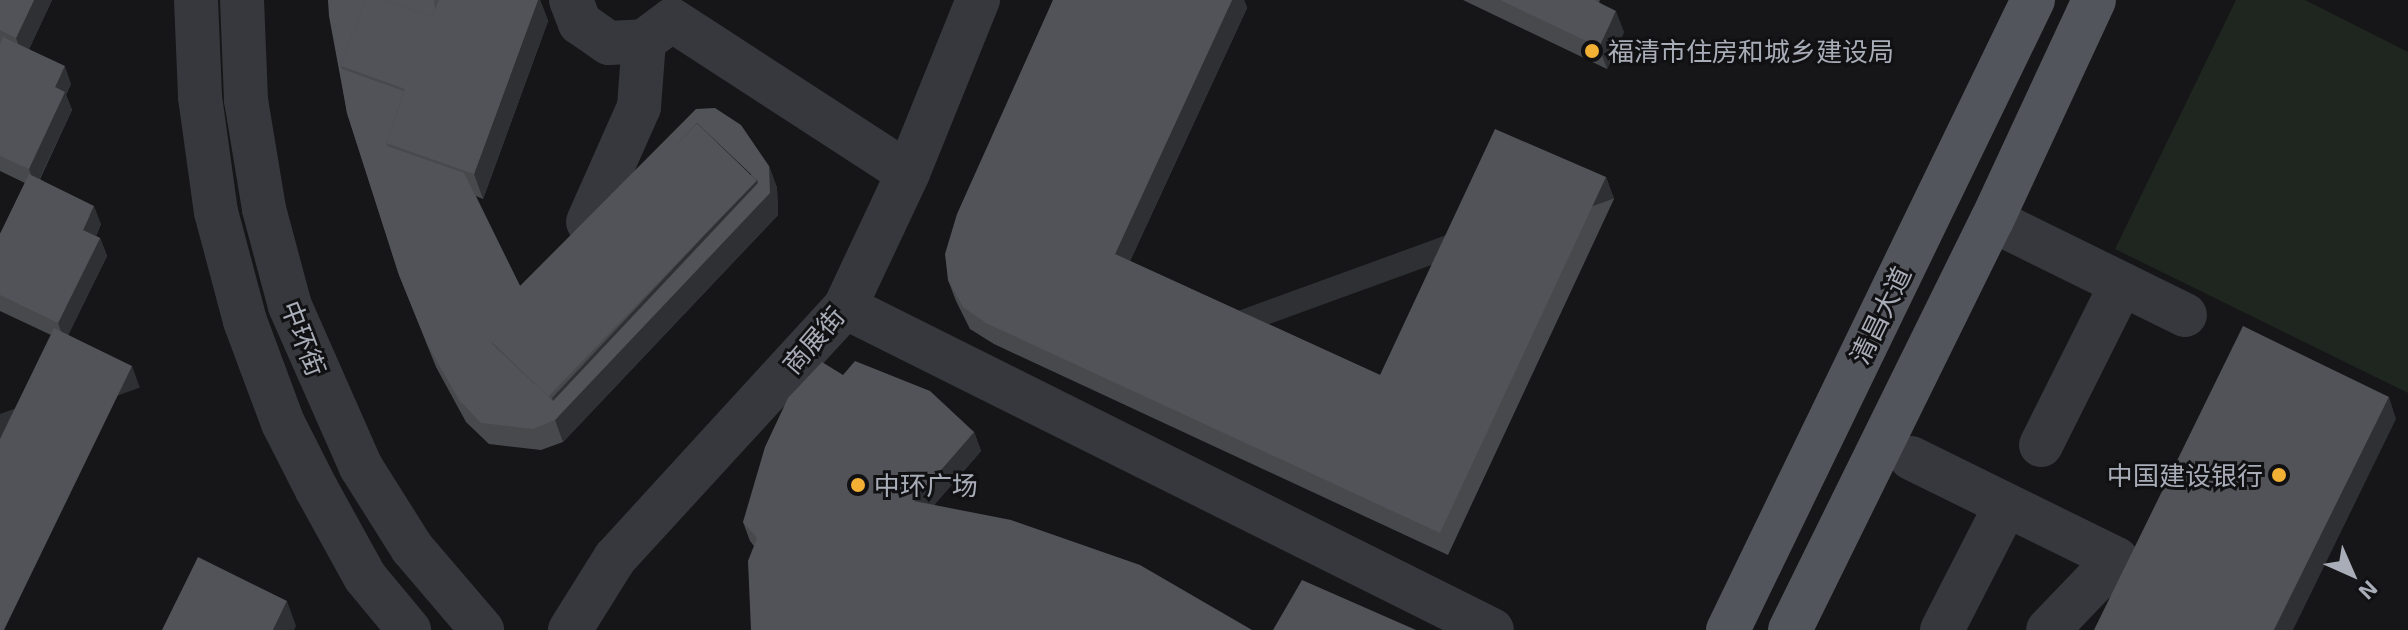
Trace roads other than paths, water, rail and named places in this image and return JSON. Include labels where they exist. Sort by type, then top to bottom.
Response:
[{"type":"main road","name":"清昌大道","points":[[1728,630],[2033,0]]},
{"type":"main road","points":[[1790,630],[1992,220],[2094,0]]},
{"type":"street","name":"中环街","points":[[196,0],[200,97],[216,212],[245,321],[283,423],[317,490],[365,577],[409,630]]},
{"type":"street","name":"中环街","points":[[242,0],[246,100],[264,209],[290,306],[361,467],[412,548],[482,630]]},
{"type":"street","points":[[571,0],[580,23],[593,35],[609,43],[665,20]]},
{"type":"street","name":"商展街","points":[[570,630],[615,558],[845,307],[908,173],[978,0]]},
{"type":"street","points":[[665,20],[908,173]]},
{"type":"street","points":[[588,222],[639,107],[665,20]]},
{"type":"street","points":[[1992,220],[2185,315]]},
{"type":"street","points":[[2041,445],[2121,285]]},
{"type":"street","points":[[845,307],[1492,630]]},
{"type":"street","points":[[1911,458],[2116,559],[2048,630]]},
{"type":"street","points":[[1942,630],[2006,505]]},
{"type":"place","name":"福清市住房和城乡建设局","points":[[1592,51]]},
{"type":"place","name":"中国建设银行","points":[[2279,475]]},
{"type":"place","name":"中环广场","points":[[858,485]]}]
